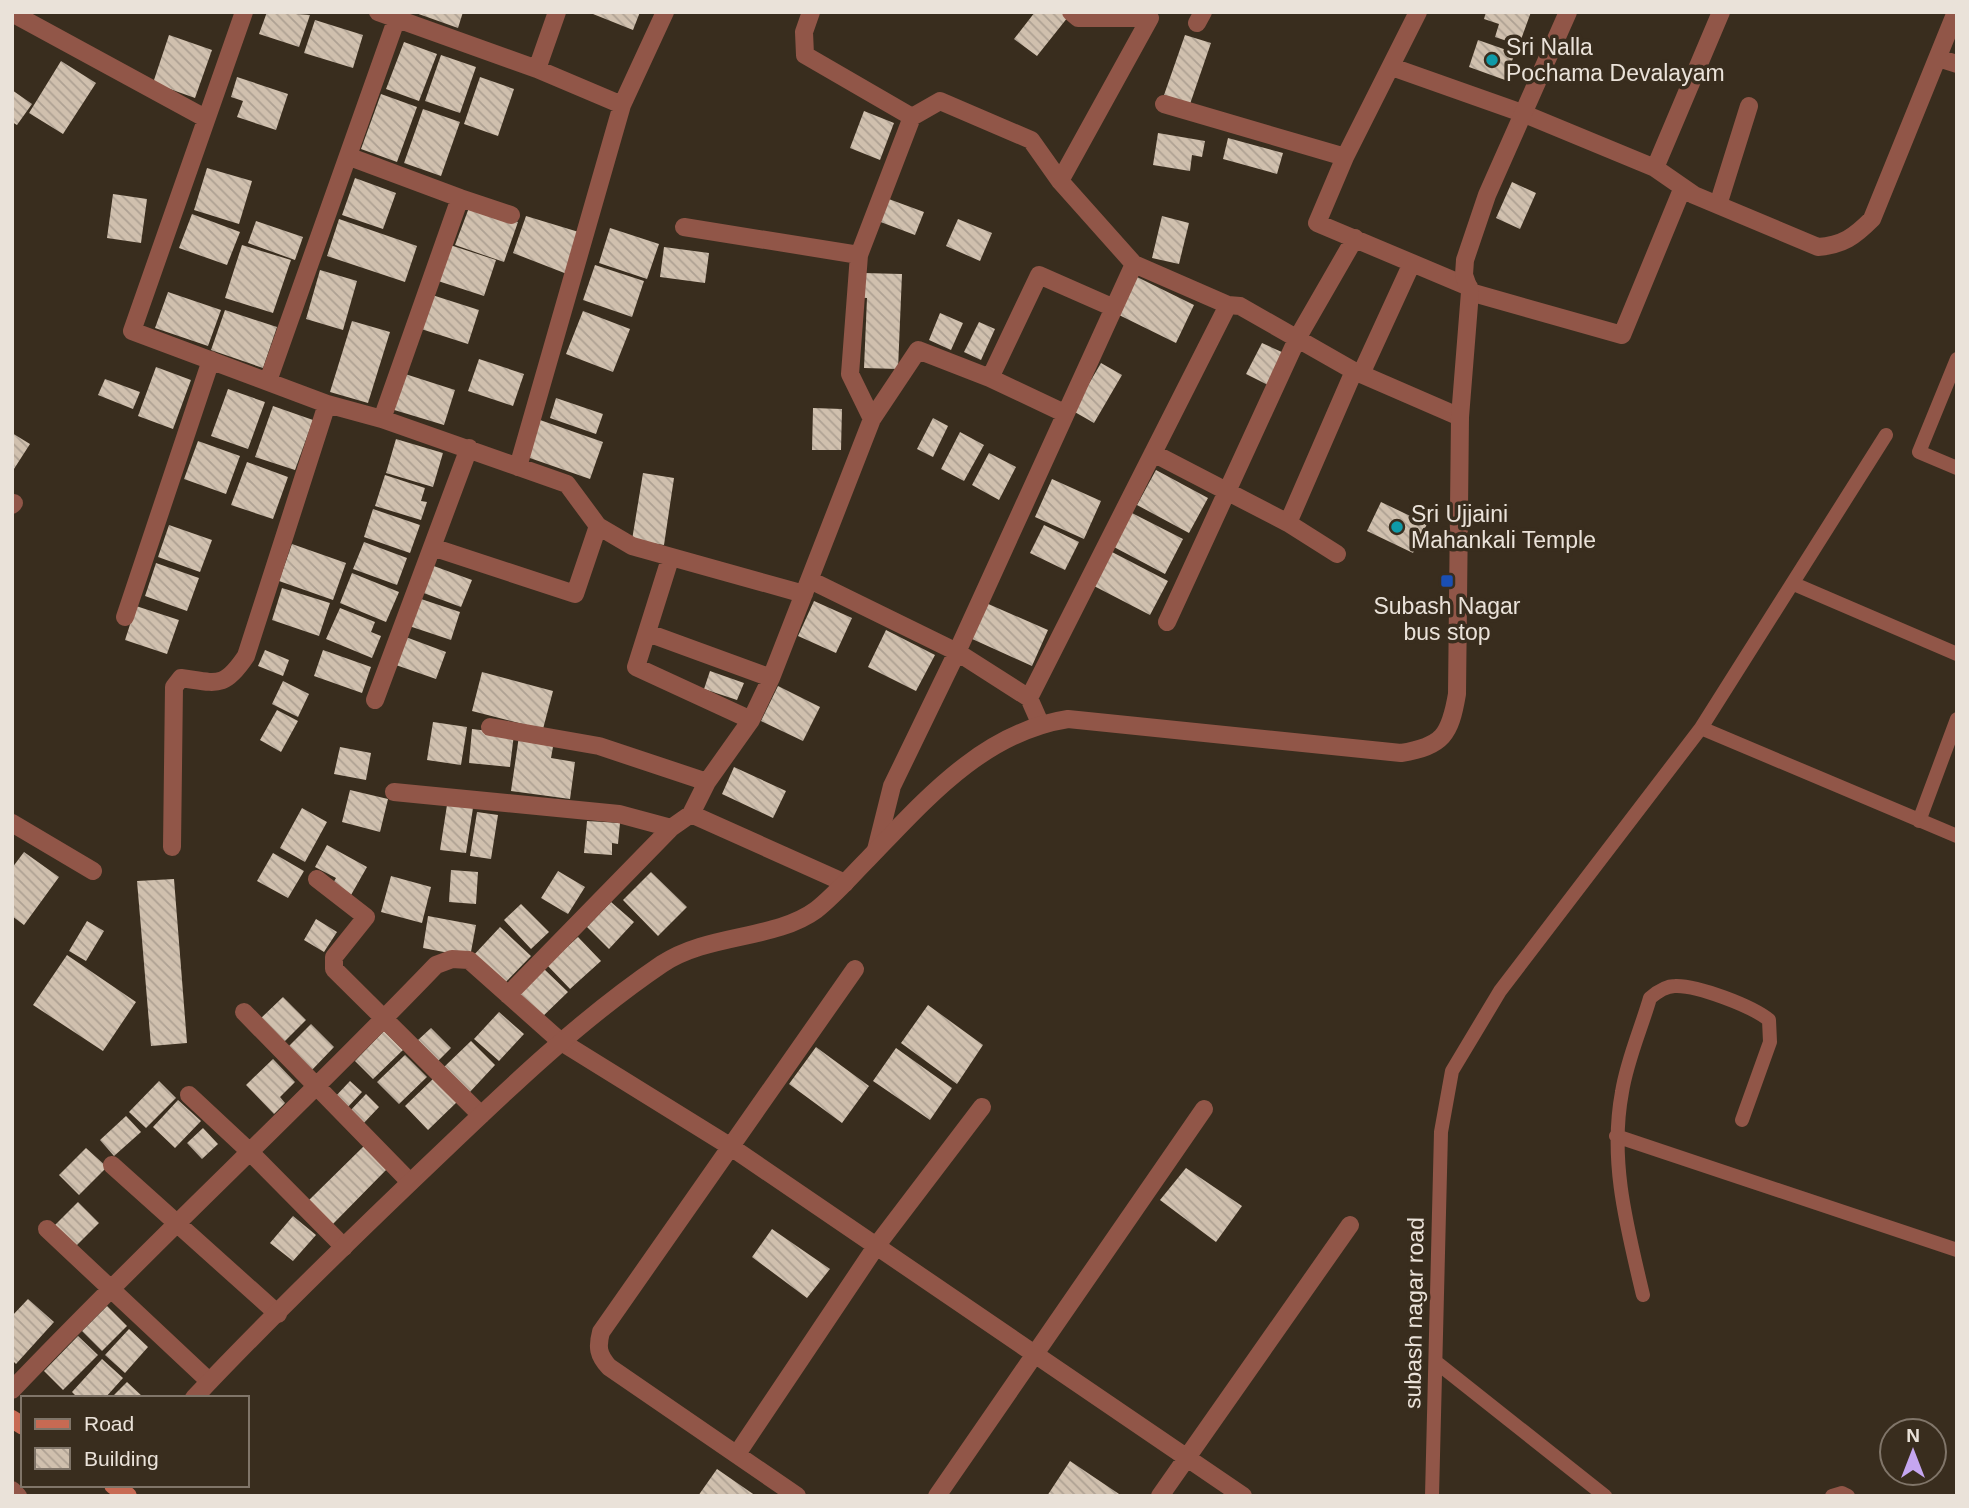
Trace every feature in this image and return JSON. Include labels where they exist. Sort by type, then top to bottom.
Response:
[{"type":"street","points":[[244,12],[132,331],[327,404],[382,418],[567,484],[598,526],[632,546],[670,559],[807,587],[957,652],[1029,698],[1040,723]]},
{"type":"street","points":[[378,12],[398,15],[622,105]]},
{"type":"street","points":[[537,69],[557,12]]},
{"type":"street","points":[[519,467],[622,105],[665,12]]},
{"type":"street","points":[[811,12],[804,32],[805,55],[912,117]]},
{"type":"street","points":[[1060,181],[1150,19],[1078,19],[1071,12]]},
{"type":"street","points":[[1418,12],[1345,157],[1317,223],[1469,290],[1622,335],[1683,187]]},
{"type":"street","points":[[196,1396],[410,1182],[560,1041],[664,963],[699,945],[790,922],[814,912],[948,777],[1008,737],[1040,723],[1068,719],[1401,753],[1422,749],[1442,739],[1453,720],[1457,694],[1460,417],[1469,290],[1464,275],[1465,260],[1522,113],[1568,12]]},
{"type":"street","points":[[1655,168],[1721,12]]},
{"type":"street","points":[[1392,67],[1522,113],[1655,168],[1683,187],[1718,205],[1818,247],[1837,246],[1853,238],[1872,219],[1956,12]]},
{"type":"street","points":[[12,13],[205,118]]},
{"type":"street","points":[[268,381],[350,157],[398,15]]},
{"type":"street","points":[[1938,58],[1957,64]]},
{"type":"street","points":[[872,419],[850,374],[859,255],[912,117],[940,101],[1031,140],[1060,181],[1134,264],[1228,305],[1240,306],[1358,373],[1460,417]]},
{"type":"street","points":[[1164,104],[1345,157]]},
{"type":"street","points":[[1718,205],[1749,106]]},
{"type":"street","points":[[350,157],[511,215]]},
{"type":"street","points":[[382,418],[460,198]]},
{"type":"street","points":[[684,227],[859,255]]},
{"type":"street","points":[[1167,622],[1229,493],[1298,337],[1355,238]]},
{"type":"street","points":[[1287,523],[1412,263]]},
{"type":"street","points":[[876,850],[892,786],[957,652],[1134,264]]},
{"type":"street","points":[[990,378],[1040,275],[1114,308]]},
{"type":"street","points":[[1029,698],[1228,305]]},
{"type":"street","points":[[508,995],[671,828],[691,814],[707,782],[751,720],[771,678],[872,419],[918,350],[990,378],[1064,413]]},
{"type":"street","points":[[125,617],[211,360]]},
{"type":"street","points":[[172,847],[174,687],[181,678],[223,682],[232,677],[246,656],[327,404]]},
{"type":"street","points":[[375,700],[469,448]]},
{"type":"street","points":[[1153,453],[1287,523],[1337,554]]},
{"type":"street","points":[[432,547],[575,594],[598,526]]},
{"type":"street","points":[[670,559],[636,667],[751,720]]},
{"type":"street","points":[[648,633],[771,678]]},
{"type":"street","points":[[490,727],[598,746],[707,782]]},
{"type":"street","points":[[394,792],[619,814],[671,828]]},
{"type":"street","points":[[691,814],[845,883]]},
{"type":"street","points":[[12,823],[93,871]]},
{"type":"street","points":[[317,879],[366,917],[334,957],[334,969],[481,1115]]},
{"type":"street","points":[[12,1390],[176,1222],[318,1088],[436,965],[452,959],[470,960],[560,1041],[731,1147],[1243,1496]]},
{"type":"street","points":[[797,1496],[609,1367],[600,1357],[598,1345],[601,1332],[855,969]]},
{"type":"street","points":[[244,1012],[410,1182]]},
{"type":"street","points":[[189,1095],[344,1247]]},
{"type":"street","points":[[737,1454],[877,1245],[982,1107]]},
{"type":"street","points":[[937,1496],[1204,1109]]},
{"type":"street","points":[[112,1165],[278,1314]]},
{"type":"street","points":[[1160,1496],[1350,1225]]},
{"type":"street","points":[[47,1230],[209,1381]]},
{"type":"street","points":[[12,1490],[18,1496]]},
{"type":"lane","points":[[1957,359],[1951,388],[1919,452],[1957,468]]},
{"type":"lane","name":"subash nagar road","points":[[1432,1496],[1441,1132],[1452,1070],[1500,991],[1701,728],[1886,435]]},
{"type":"lane","points":[[1794,584],[1957,654]]},
{"type":"lane","points":[[1919,821],[1957,719]]},
{"type":"lane","points":[[1701,728],[1957,836]]},
{"type":"lane","points":[[1643,1295],[1624,1215],[1616,1136],[1622,1088],[1650,999],[1659,990],[1674,986],[1759,1012],[1769,1020],[1770,1042],[1742,1120]]},
{"type":"lane","points":[[1616,1136],[1957,1250]]},
{"type":"lane","points":[[1436,1362],[1605,1496]]},
{"type":"lane","points":[[1832,1496],[1842,1493],[1848,1496]]},
{"type":"building","points":[[267,12],[310,15],[299,47],[259,34]]},
{"type":"building","points":[[413,12],[463,12],[458,28]]},
{"type":"building","points":[[588,12],[640,12],[633,30]]},
{"type":"building","points":[[1035,12],[1062,12],[1068,17],[1037,56],[1014,39]]},
{"type":"building","points":[[1486,12],[1531,12],[1519,45],[1495,37],[1499,24],[1484,19]]},
{"type":"building","points":[[315,20],[363,35],[353,68],[304,53]]},
{"type":"building","points":[[169,35],[212,50],[195,98],[153,83]]},
{"type":"building","points":[[1185,35],[1211,43],[1190,104],[1164,95]]},
{"type":"building","name":"Sri Nalla Pochama Devalayam","points":[[1478,40],[1515,53],[1505,80],[1469,67]]},
{"type":"building","points":[[404,42],[437,54],[419,101],[386,89]]},
{"type":"building","points":[[441,55],[476,67],[460,113],[425,101]]},
{"type":"building","points":[[61,61],[96,83],[63,134],[29,113]]},
{"type":"building","points":[[237,77],[288,94],[276,130],[237,117],[243,101],[231,97]]},
{"type":"building","points":[[480,77],[514,89],[498,136],[464,124]]},
{"type":"building","points":[[12,90],[32,104],[17,125],[12,122]]},
{"type":"building","points":[[381,94],[417,107],[397,162],[361,149]]},
{"type":"building","points":[[423,109],[460,122],[441,176],[404,163]]},
{"type":"building","points":[[864,111],[894,123],[880,160],[850,148]]},
{"type":"building","points":[[1158,133],[1205,141],[1202,157],[1192,155],[1190,171],[1153,165]]},
{"type":"building","points":[[1228,138],[1283,153],[1277,174],[1223,159]]},
{"type":"building","points":[[207,168],[252,181],[239,224],[194,210]]},
{"type":"building","points":[[355,178],[396,193],[383,229],[342,215]]},
{"type":"building","points":[[1512,182],[1536,193],[1520,229],[1496,218]]},
{"type":"building","points":[[113,194],[147,199],[141,243],[107,238]]},
{"type":"building","points":[[886,198],[924,212],[915,235],[878,221]]},
{"type":"building","points":[[470,205],[518,222],[504,262],[455,245]]},
{"type":"building","points":[[192,214],[240,232],[227,265],[179,248]]},
{"type":"building","points":[[526,216],[582,233],[567,274],[513,253]]},
{"type":"building","points":[[1162,216],[1189,223],[1179,264],[1152,258]]},
{"type":"building","points":[[339,219],[417,246],[405,282],[327,256]]},
{"type":"building","points":[[958,219],[992,233],[980,261],[946,246]]},
{"type":"building","points":[[256,221],[303,237],[295,260],[248,243]]},
{"type":"building","points":[[610,228],[659,244],[647,279],[599,263]]},
{"type":"building","points":[[242,245],[291,260],[273,313],[225,298]]},
{"type":"building","points":[[450,245],[496,260],[484,296],[438,281]]},
{"type":"building","points":[[664,247],[709,253],[705,283],[660,277]]},
{"type":"building","points":[[595,265],[644,281],[632,317],[583,300]]},
{"type":"building","points":[[320,270],[357,281],[343,330],[306,319]]},
{"type":"building","points":[[864,273],[902,274],[898,369],[864,368],[867,298],[863,298]]},
{"type":"building","points":[[1137,277],[1194,305],[1176,343],[1119,315]]},
{"type":"building","points":[[168,292],[221,310],[208,346],[155,328]]},
{"type":"building","points":[[429,294],[479,310],[468,344],[418,328]]},
{"type":"building","points":[[225,310],[277,327],[263,368],[211,350]]},
{"type":"building","points":[[583,311],[630,329],[613,372],[566,354]]},
{"type":"building","points":[[940,313],[963,323],[951,350],[929,340]]},
{"type":"building","points":[[352,321],[390,332],[368,403],[330,392]]},
{"type":"building","points":[[979,322],[995,329],[981,360],[964,352]]},
{"type":"building","points":[[1262,343],[1284,353],[1268,385],[1246,374]]},
{"type":"building","points":[[479,359],[524,374],[513,406],[468,391]]},
{"type":"building","points":[[1101,363],[1122,375],[1094,423],[1073,411]]},
{"type":"building","points":[[156,367],[191,380],[173,429],[138,416]]},
{"type":"building","points":[[402,373],[455,390],[444,425],[391,409]]},
{"type":"building","points":[[105,379],[140,392],[133,409],[98,395]]},
{"type":"building","points":[[228,389],[265,402],[248,449],[211,436]]},
{"type":"building","points":[[556,398],[603,414],[596,434],[550,418]]},
{"type":"building","points":[[273,406],[313,420],[295,470],[255,457]]},
{"type":"building","points":[[813,408],[842,409],[841,450],[812,450]]},
{"type":"building","points":[[933,418],[948,426],[933,457],[917,449]]},
{"type":"building","points":[[540,420],[603,442],[590,479],[527,457]]},
{"type":"building","points":[[960,432],[984,445],[964,481],[941,469]]},
{"type":"building","points":[[12,433],[30,444],[12,472]]},
{"type":"building","points":[[396,439],[443,453],[433,487],[386,473]]},
{"type":"building","points":[[198,441],[240,456],[226,494],[184,479]]},
{"type":"building","points":[[989,453],[1016,467],[999,500],[972,485]]},
{"type":"building","points":[[247,462],[288,477],[273,519],[231,505]]},
{"type":"building","points":[[1156,470],[1208,498],[1189,533],[1137,505]]},
{"type":"building","points":[[643,473],[674,478],[664,545],[632,540]]},
{"type":"building","points":[[385,475],[425,488],[421,501],[427,502],[421,520],[375,506]]},
{"type":"building","points":[[1052,479],[1101,501],[1084,539],[1035,517]]},
{"type":"building","name":"Sri Ujjaini Mahankali Temple","points":[[1381,502],[1427,524],[1413,553],[1367,531]]},
{"type":"building","points":[[373,509],[420,525],[410,553],[364,537]]},
{"type":"building","points":[[1130,512],[1183,539],[1165,574],[1112,546]]},
{"type":"building","points":[[169,525],[212,540],[200,572],[158,557]]},
{"type":"building","points":[[1044,525],[1079,542],[1065,570],[1030,553]]},
{"type":"building","points":[[364,542],[407,558],[397,585],[353,569]]},
{"type":"building","points":[[292,544],[346,563],[333,600],[279,581]]},
{"type":"building","points":[[1112,552],[1168,581],[1150,615],[1094,586]]},
{"type":"building","points":[[156,563],[199,578],[187,611],[145,596]]},
{"type":"building","points":[[431,565],[472,580],[461,607],[421,592]]},
{"type":"building","points":[[352,573],[399,592],[386,622],[340,603]]},
{"type":"building","points":[[282,588],[330,603],[319,636],[272,620]]},
{"type":"building","points":[[418,598],[460,612],[451,640],[409,626]]},
{"type":"building","points":[[814,601],[852,618],[836,653],[798,636]]},
{"type":"building","points":[[986,603],[1048,630],[1032,666],[970,638]]},
{"type":"building","points":[[136,606],[179,620],[167,654],[125,640]]},
{"type":"building","points":[[340,608],[375,622],[371,632],[381,636],[372,658],[326,639]]},
{"type":"building","points":[[886,630],[935,655],[916,691],[868,667]]},
{"type":"building","points":[[403,636],[446,652],[436,679],[393,664]]},
{"type":"building","points":[[265,650],[289,660],[283,676],[258,666]]},
{"type":"building","points":[[323,650],[371,667],[362,693],[314,676]]},
{"type":"building","points":[[710,671],[744,683],[737,700],[704,689]]},
{"type":"building","points":[[482,672],[553,691],[543,729],[472,711]]},
{"type":"building","points":[[283,681],[309,694],[298,717],[272,704]]},
{"type":"building","points":[[778,686],[820,707],[803,741],[761,721]]},
{"type":"building","points":[[277,710],[298,721],[281,752],[260,740]]},
{"type":"building","points":[[433,722],[467,727],[461,765],[427,760]]},
{"type":"building","points":[[472,729],[514,734],[510,767],[469,763]]},
{"type":"building","points":[[519,736],[554,741],[551,758],[575,762],[570,799],[511,791]]},
{"type":"building","points":[[340,747],[371,753],[366,780],[334,774]]},
{"type":"building","points":[[734,767],[786,791],[773,818],[722,794]]},
{"type":"building","points":[[350,790],[388,799],[380,832],[342,822]]},
{"type":"building","points":[[447,805],[473,808],[466,853],[440,850]]},
{"type":"building","points":[[302,808],[327,822],[305,862],[280,848]]},
{"type":"building","points":[[477,812],[498,815],[491,859],[470,856]]},
{"type":"building","points":[[587,821],[620,823],[618,844],[612,843],[612,855],[584,853]]},
{"type":"building","points":[[327,845],[367,867],[351,895],[332,885],[336,878],[315,867]]},
{"type":"building","points":[[24,852],[59,877],[24,925],[12,916],[12,868]]},
{"type":"building","points":[[273,853],[304,871],[288,898],[257,881]]},
{"type":"building","points":[[451,870],[478,872],[476,904],[449,902]]},
{"type":"building","points":[[558,871],[585,887],[568,914],[541,898]]},
{"type":"building","points":[[651,872],[687,907],[658,936],[623,900]]},
{"type":"building","points":[[391,876],[431,887],[422,923],[381,912]]},
{"type":"building","points":[[174,879],[187,1043],[151,1046],[137,881]]},
{"type":"building","points":[[611,902],[634,922],[609,949],[587,927]]},
{"type":"building","points":[[521,904],[549,932],[531,949],[504,920]]},
{"type":"building","points":[[428,916],[476,925],[470,957],[423,948]]},
{"type":"building","points":[[316,919],[337,932],[324,952],[304,940]]},
{"type":"building","points":[[87,921],[104,931],[86,961],[69,951]]},
{"type":"building","points":[[500,927],[531,956],[503,985],[472,957]]},
{"type":"building","points":[[578,937],[601,961],[570,989],[547,965]]},
{"type":"building","points":[[67,955],[136,1002],[103,1051],[33,1005]]},
{"type":"building","points":[[544,969],[568,992],[540,1019],[517,995]]},
{"type":"building","points":[[283,997],[306,1020],[283,1043],[259,1020]]},
{"type":"building","points":[[928,1005],[983,1045],[957,1084],[901,1043]]},
{"type":"building","points":[[499,1012],[524,1034],[499,1061],[474,1039]]},
{"type":"building","points":[[311,1024],[334,1047],[311,1071],[287,1048]]},
{"type":"building","points":[[431,1028],[451,1048],[438,1061],[418,1040]]},
{"type":"building","points":[[384,1031],[403,1050],[373,1079],[355,1061]]},
{"type":"building","points":[[471,1041],[495,1065],[469,1093],[443,1068]]},
{"type":"building","points":[[816,1047],[869,1086],[842,1123],[789,1084]]},
{"type":"building","points":[[896,1048],[952,1088],[930,1120],[873,1081]]},
{"type":"building","points":[[405,1055],[427,1077],[399,1104],[377,1082]]},
{"type":"building","points":[[273,1059],[295,1082],[280,1097],[285,1103],[274,1114],[246,1085]]},
{"type":"building","points":[[434,1078],[457,1102],[428,1130],[405,1106]]},
{"type":"building","points":[[159,1081],[176,1098],[146,1128],[129,1112]]},
{"type":"building","points":[[350,1081],[362,1092],[346,1109],[334,1098]]},
{"type":"building","points":[[366,1094],[379,1107],[362,1125],[349,1112]]},
{"type":"building","points":[[178,1100],[201,1121],[175,1148],[153,1127]]},
{"type":"building","points":[[126,1116],[141,1132],[114,1156],[100,1140]]},
{"type":"building","points":[[203,1128],[218,1144],[202,1159],[187,1143]]},
{"type":"building","points":[[364,1146],[387,1169],[331,1226],[307,1202]]},
{"type":"building","points":[[86,1148],[107,1167],[79,1195],[59,1175]]},
{"type":"building","points":[[1186,1168],[1242,1206],[1216,1242],[1160,1200]]},
{"type":"building","points":[[78,1202],[99,1223],[74,1248],[53,1227]]},
{"type":"building","points":[[293,1216],[316,1235],[293,1261],[270,1243]]},
{"type":"building","points":[[772,1229],[830,1269],[807,1298],[752,1257]]},
{"type":"building","points":[[28,1299],[54,1322],[16,1364],[12,1360],[12,1316]]},
{"type":"building","points":[[107,1306],[127,1326],[102,1351],[82,1331]]},
{"type":"building","points":[[129,1329],[148,1347],[125,1373],[105,1355]]},
{"type":"building","points":[[78,1336],[98,1355],[63,1390],[44,1371]]},
{"type":"building","points":[[102,1359],[123,1378],[107,1396],[76,1396],[72,1392]]},
{"type":"building","points":[[127,1382],[142,1396],[113,1396]]},
{"type":"building","points":[[1070,1461],[1122,1496],[1047,1496]]},
{"type":"building","points":[[717,1469],[756,1496],[698,1496]]},
{"type":"place","name":"Sri Nalla Pochama Devalayam","points":[[1492,60]]},
{"type":"place","name":"Sri Ujjaini Mahankali Temple","points":[[1397,527]]},
{"type":"place","name":"Subash Nagar bus stop","points":[[1447,581]]}]
